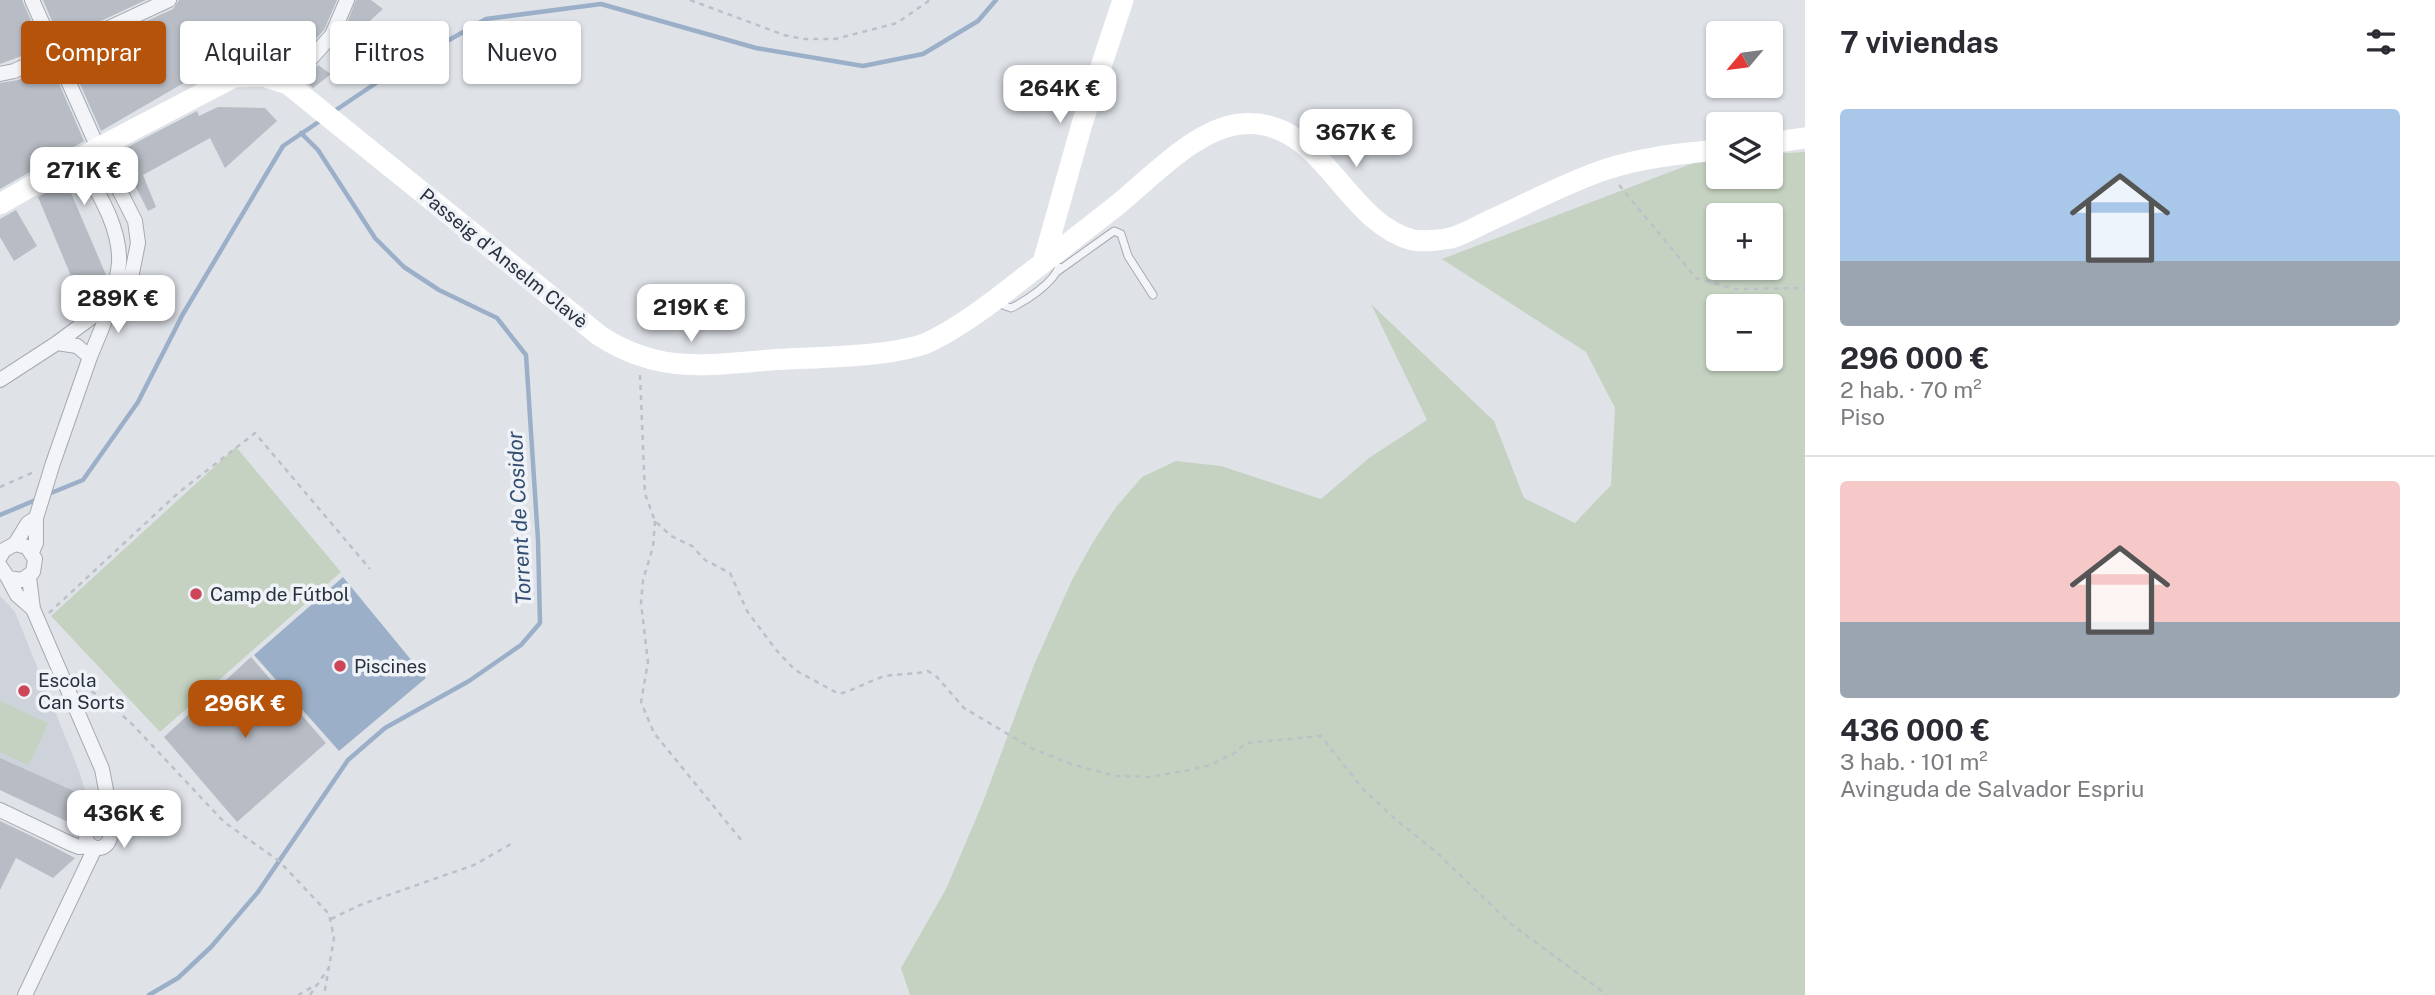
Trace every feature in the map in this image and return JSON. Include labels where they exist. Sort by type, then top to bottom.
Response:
[{"type":"main road","points":[[1053,262],[1082,124],[1123,0]]},
{"type":"main road","name":"Passeig d'Anselm Clavè","points":[[0,204],[98,148],[221,84]]},
{"type":"main road","name":"Passeig d'Anselm Clavè","points":[[288,84],[611,344],[639,357],[662,363],[695,365],[892,351],[932,341],[1053,262],[1187,147],[1219,129],[1242,124],[1270,126],[1287,134],[1317,155],[1345,189],[1383,227],[1415,241],[1451,238],[1605,169],[1652,157],[1706,151]]},
{"type":"main road","points":[[1783,141],[1805,138]]},
{"type":"street","points":[[32,0],[41,21]]},
{"type":"street","points":[[124,21],[169,0]]},
{"type":"street","points":[[316,53],[332,35],[347,0]]},
{"type":"street","points":[[0,74],[21,68]]},
{"type":"street","points":[[32,552],[36,543],[37,519],[51,470],[90,357],[113,301],[132,273],[138,243],[135,221],[69,84]]},
{"type":"street","points":[[0,380],[57,343],[113,301],[119,262],[118,244],[113,228],[79,159]]},
{"type":"street","points":[[118,244],[138,243]]},
{"type":"street","points":[[57,343],[77,346],[90,357]]},
{"type":"street","points":[[6,549],[28,523],[37,519]]},
{"type":"street","points":[[0,810],[69,843],[93,847],[107,844],[107,799],[102,769],[36,615],[29,577],[35,567],[35,559],[32,552],[21,544],[6,549]]},
{"type":"street","points":[[4,572],[16,580],[29,577]]},
{"type":"street","points":[[4,572],[17,595],[36,615]]},
{"type":"street","points":[[93,847],[86,837],[107,799]]},
{"type":"street","points":[[92,826],[101,825],[109,831]]},
{"type":"street","points":[[25,995],[93,847]]},
{"type":"lane","points":[[1053,262],[1114,231],[1121,234],[1128,256],[1153,295]]},
{"type":"path","points":[[690,0],[784,35],[804,39],[835,39],[897,23],[930,0]]},
{"type":"path","points":[[1605,169],[1696,278],[1735,289],[1805,288]]},
{"type":"path","points":[[639,357],[645,494],[655,521],[653,547],[643,580],[641,603],[648,662],[640,702],[654,733],[742,841]]},
{"type":"path","points":[[36,615],[178,493],[255,433],[370,569]]},
{"type":"path","points":[[0,486],[51,470]]},
{"type":"path","points":[[655,521],[671,536],[692,546],[705,560],[730,573],[747,611],[794,670],[839,694],[880,678],[913,676],[928,671],[937,677],[964,708],[1033,749],[1071,764],[1115,776],[1149,777],[1184,771],[1222,760],[1245,743],[1321,736],[1362,788],[1395,819],[1434,850],[1511,924],[1607,995]]},
{"type":"path","points":[[61,672],[107,701],[158,750],[224,822],[279,861],[329,914],[334,938],[324,995]]},
{"type":"path","points":[[331,919],[360,905],[474,865],[511,844]]},
{"type":"path","points":[[310,995],[329,968]]},
{"type":"path","points":[[298,995],[316,985]]},
{"type":"shaded area","name":"Escola Can Sorts","points":[[0,596],[15,612],[79,771],[91,810],[77,826],[0,790]]},
{"type":"green space","points":[[1805,152],[1805,995],[910,995],[901,968],[946,889],[983,802],[1034,665],[1072,580],[1116,507],[1142,477],[1176,461],[1221,466],[1321,499],[1369,458],[1427,420],[1371,304],[1494,421],[1524,498],[1575,523],[1611,485],[1615,408],[1586,352],[1442,259],[1704,159],[1706,189],[1783,189],[1783,153]]},
{"type":"green space","name":"Camp de Fútbol","points":[[236,447],[341,572],[160,732],[51,616]]},
{"type":"green space","points":[[0,701],[48,723],[29,765],[0,752]]},
{"type":"water","name":"Piscines","points":[[343,577],[426,678],[339,751],[254,655]]},
{"type":"building","points":[[0,0],[22,0],[31,21],[21,21],[21,56],[0,64]]},
{"type":"building","points":[[43,0],[146,0],[101,21],[52,21]]},
{"type":"building","points":[[179,0],[337,0],[324,30],[316,39],[316,21],[180,21],[182,84],[101,131],[80,84],[166,84],[166,21],[147,21],[173,9]]},
{"type":"building","points":[[356,0],[371,0],[383,9],[370,21],[348,21]]},
{"type":"building","points":[[318,65],[330,75],[313,88],[308,84],[316,84]]},
{"type":"building","points":[[21,79],[21,84],[59,84],[84,141],[0,189],[0,83]]},
{"type":"building","points":[[218,107],[265,108],[277,121],[225,168],[210,138],[143,175],[156,207],[148,211],[118,152],[197,111],[199,116]]},
{"type":"building","points":[[66,181],[106,275],[104,282],[92,295],[81,300],[38,197]]},
{"type":"building","points":[[16,210],[37,246],[14,261],[0,237],[0,219]]},
{"type":"building","points":[[251,657],[326,743],[237,822],[164,737]]},
{"type":"building","points":[[0,758],[87,797],[91,810],[77,826],[0,790]]},
{"type":"building","points":[[0,821],[75,858],[53,878],[16,858],[0,890]]},
{"type":"waterway","points":[[333,112],[391,73],[486,19],[601,4],[756,48],[863,66],[923,54],[978,21],[996,0]]},
{"type":"waterway","points":[[46,495],[83,480],[138,402],[183,314],[283,146],[323,119]]},
{"type":"waterway","name":"Torrent de Cosidor","points":[[149,995],[178,978],[211,947],[258,892],[348,760],[385,728],[469,681],[521,645],[540,623],[538,540],[526,355],[497,318],[439,290],[404,267],[375,238],[318,150],[301,133]]},
{"type":"waterway","points":[[0,515],[38,499]]},
{"type":"place","name":"Camp de Fútbol","points":[[196,594]]},
{"type":"place","name":"Piscines","points":[[340,666]]},
{"type":"place","name":"Escola Can Sorts","points":[[24,691]]}]
